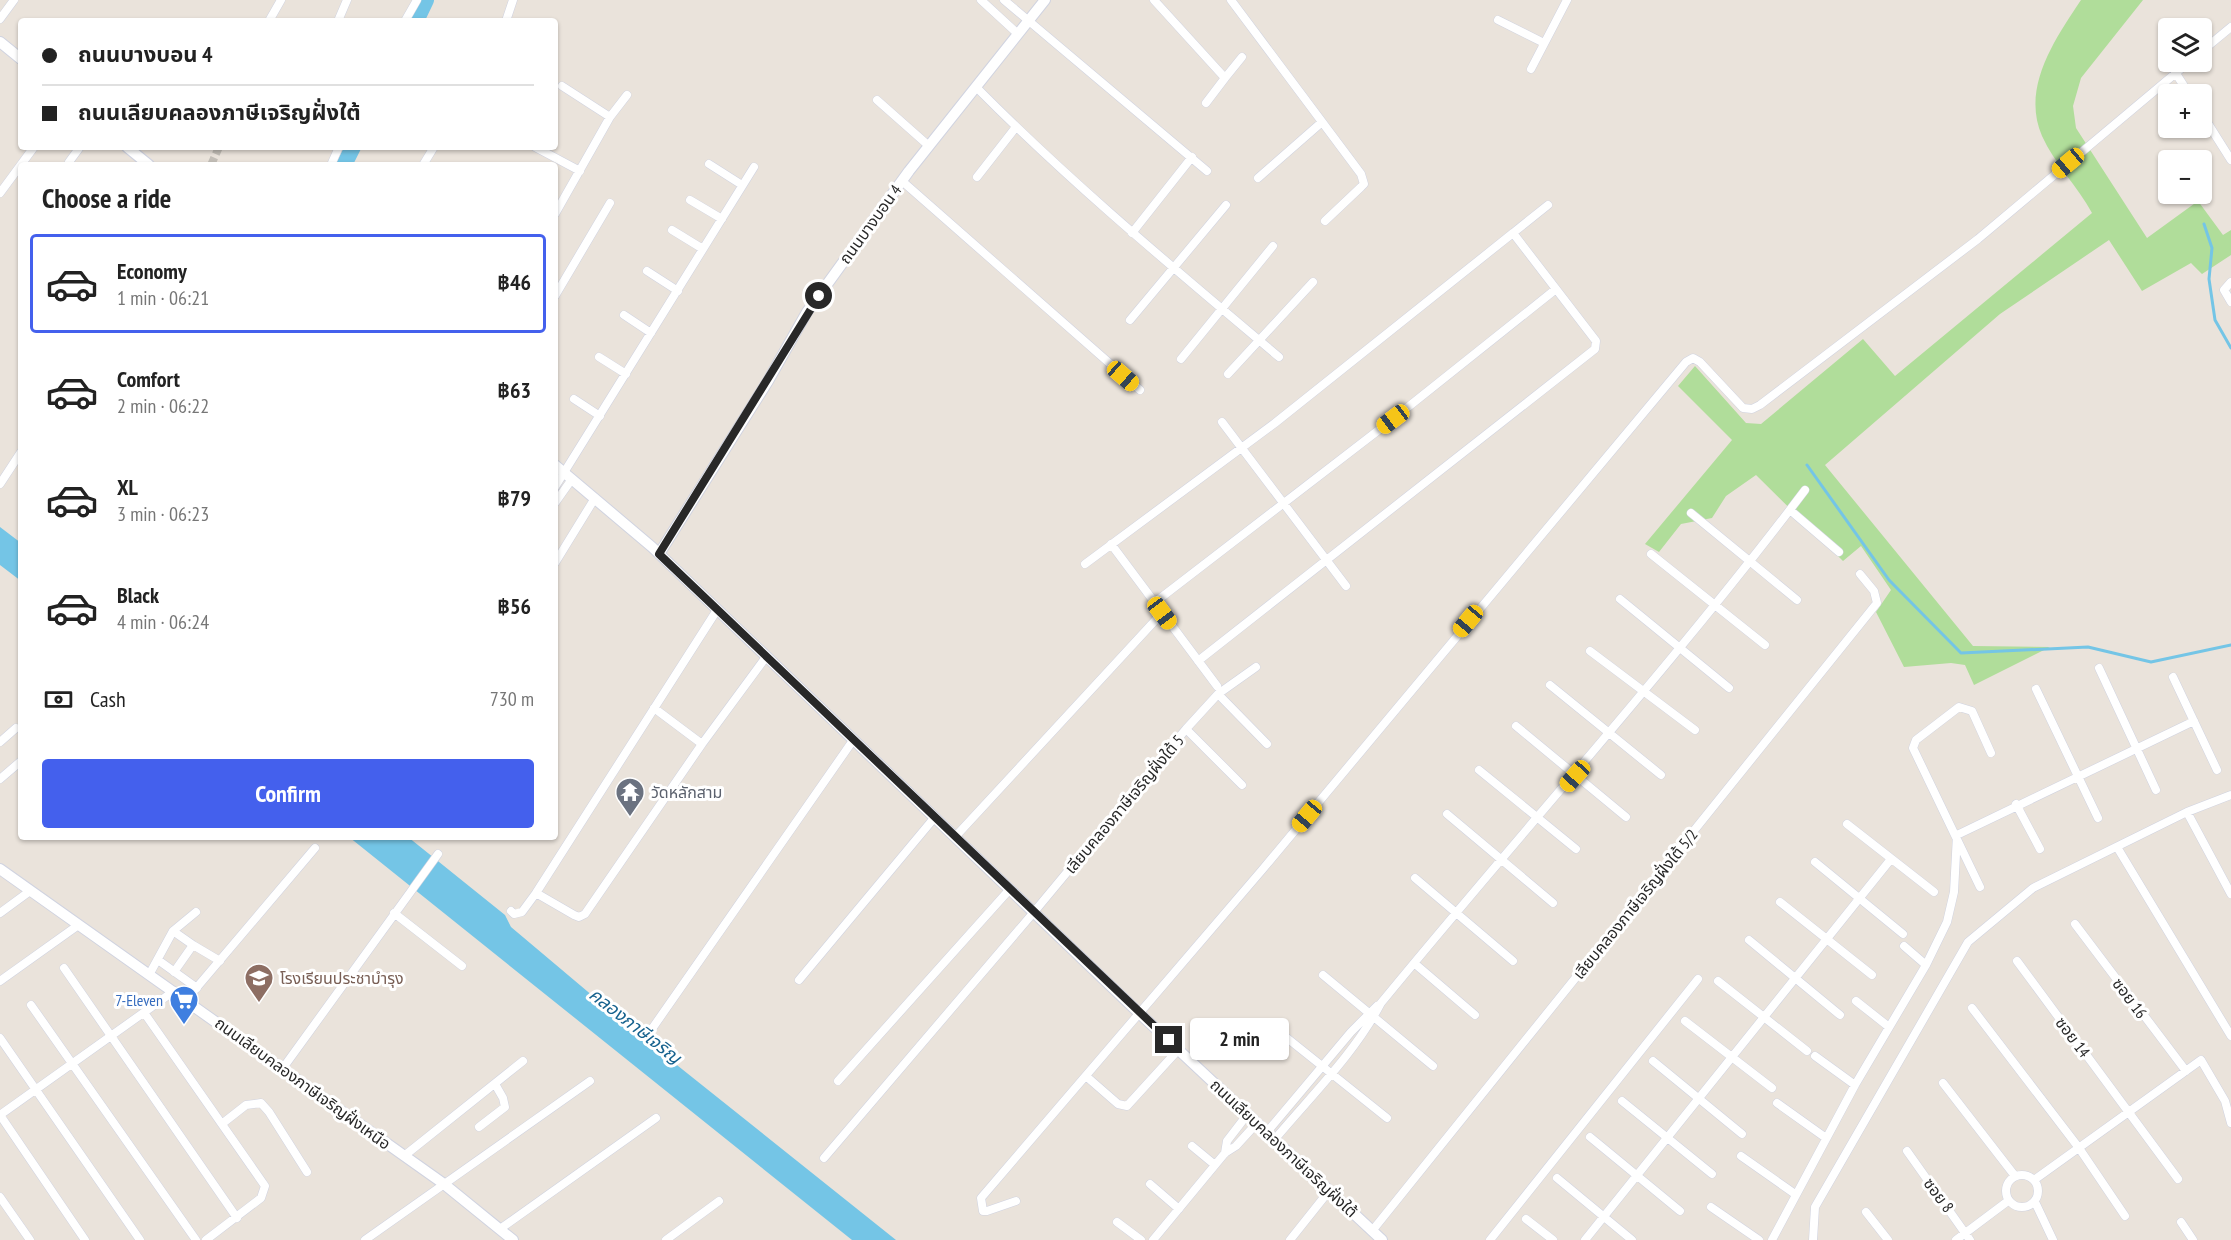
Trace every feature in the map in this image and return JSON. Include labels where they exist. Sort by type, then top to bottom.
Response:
[{"type":"street","points":[[0,19],[14,0]]},
{"type":"street","points":[[271,18],[281,0]]},
{"type":"street","points":[[407,18],[417,0]]},
{"type":"street","points":[[507,18],[513,0]]},
{"type":"street","points":[[981,0],[1018,34]]},
{"type":"street","points":[[1004,0],[1027,22],[1207,171]]},
{"type":"street","name":"ถนนบางบอน 4","points":[[659,554],[768,381],[807,312],[928,146],[977,88],[1045,0]]},
{"type":"street","points":[[1154,0],[1225,78]]},
{"type":"street","points":[[1231,0],[1361,174],[1364,184],[1325,221]]},
{"type":"street","points":[[1530,69],[1567,0]]},
{"type":"street","points":[[339,18],[344,1]]},
{"type":"street","points":[[1498,20],[1544,43]]},
{"type":"street","points":[[2212,43],[2231,27]]},
{"type":"street","points":[[0,42],[18,57]]},
{"type":"street","points":[[1206,103],[1242,57]]},
{"type":"street","points":[[1016,1201],[987,1211],[981,1209],[980,1203],[981,1198],[1087,1077],[1686,362],[1693,358],[1700,362],[1743,408],[1752,409],[1760,405],[1978,239],[2175,72],[2183,84]]},
{"type":"street","points":[[562,86],[610,117]]},
{"type":"street","points":[[977,88],[1016,127],[1132,233],[1279,357]]},
{"type":"street","points":[[558,209],[610,117],[627,95]]},
{"type":"street","points":[[878,100],[928,146]]},
{"type":"street","points":[[1258,178],[1322,122]]},
{"type":"street","points":[[977,177],[1016,127]]},
{"type":"street","points":[[2212,130],[2231,160]]},
{"type":"street","points":[[69,162],[78,150]]},
{"type":"street","points":[[131,150],[145,162]]},
{"type":"street","points":[[542,150],[580,171]]},
{"type":"street","points":[[1132,233],[1192,157]]},
{"type":"street","points":[[709,164],[742,185]]},
{"type":"street","points":[[558,493],[564,472],[754,167]]},
{"type":"street","points":[[0,193],[18,169]]},
{"type":"street","points":[[902,181],[1140,390]]},
{"type":"street","points":[[690,200],[722,219]]},
{"type":"street","points":[[558,291],[610,203]]},
{"type":"street","points":[[1130,320],[1226,204]]},
{"type":"street","points":[[1085,564],[1241,448],[1548,205]]},
{"type":"street","points":[[672,230],[703,249]]},
{"type":"street","points":[[1198,661],[1595,349],[1596,341],[1513,233]]},
{"type":"street","points":[[1181,359],[1273,246]]},
{"type":"street","points":[[647,271],[678,291]]},
{"type":"street","points":[[1228,374],[1313,282]]},
{"type":"street","points":[[2231,282],[2224,290],[2231,302]]},
{"type":"street","points":[[1154,603],[1556,289]]},
{"type":"street","points":[[624,315],[651,333]]},
{"type":"street","points":[[599,357],[626,374]]},
{"type":"street","points":[[574,399],[600,416]]},
{"type":"street","points":[[1222,422],[1285,502],[1346,586]]},
{"type":"street","points":[[0,484],[18,457]]},
{"type":"street","name":"ถนนเลียบคลองภาษีเจริญฝั่งใต้","points":[[564,472],[659,554],[1140,1014],[1382,1240]]},
{"type":"street","points":[[1271,1136],[1323,1066],[1371,1015],[1456,912],[1575,776],[1643,690],[1750,563],[1805,490]]},
{"type":"street","points":[[558,558],[595,498]]},
{"type":"street","points":[[1790,510],[1839,552]]},
{"type":"street","points":[[1691,513],[1797,600]]},
{"type":"street","points":[[1111,544],[1218,690],[1267,744]]},
{"type":"street","points":[[1651,554],[1765,645]]},
{"type":"street","name":"เลียบคลองภาษีเจริญฝั่งใต้ 5/2","points":[[1372,1231],[1877,603],[1874,591],[1860,574]]},
{"type":"street","points":[[1620,599],[1729,688]]},
{"type":"street","points":[[511,911],[518,914],[522,912],[536,893],[717,610]]},
{"type":"street","points":[[955,837],[1162,613]]},
{"type":"street","points":[[1590,651],[1695,730]]},
{"type":"street","points":[[536,893],[574,915],[582,916],[766,657]]},
{"type":"street","points":[[1186,729],[1218,690],[1257,667]]},
{"type":"street","points":[[2099,668],[2156,790]]},
{"type":"street","points":[[2173,678],[2217,770]]},
{"type":"street","points":[[1550,685],[1661,775]]},
{"type":"street","points":[[2036,689],[2098,818]]},
{"type":"street","points":[[1980,887],[1957,835],[1913,748],[1916,740],[1959,707],[1966,707],[1972,711],[1991,753]]},
{"type":"street","points":[[654,708],[702,744]]},
{"type":"street","points":[[1957,835],[2016,804],[2194,721]]},
{"type":"street","points":[[1516,726],[1626,817]]},
{"type":"street","points":[[0,742],[16,728]]},
{"type":"street","name":"เลียบคลองภาษีเจริญฝั่งใต้ 5","points":[[824,1158],[1034,912],[1186,729],[1242,785]]},
{"type":"street","points":[[647,1036],[854,739]]},
{"type":"street","points":[[0,779],[18,764]]},
{"type":"street","points":[[1479,770],[1576,849]]},
{"type":"street","points":[[1813,1240],[1815,1207],[1968,942],[2033,888],[2187,812],[2231,795]]},
{"type":"street","points":[[2016,804],[2040,849]]},
{"type":"street","points":[[2187,812],[2231,894]]},
{"type":"street","points":[[1447,814],[1553,903]]},
{"type":"street","points":[[799,980],[935,817]]},
{"type":"street","points":[[1846,824],[1934,892]]},
{"type":"street","points":[[1772,1240],[1855,1085],[1926,965],[1947,922],[1954,892],[1957,835]]},
{"type":"street","points":[[2117,847],[2231,1036]]},
{"type":"street","points":[[186,999],[315,848]]},
{"type":"street","points":[[283,1068],[437,856]]},
{"type":"street","points":[[1585,1240],[1891,859]]},
{"type":"street","points":[[1815,862],[1903,934]]},
{"type":"street","name":"ถนนเลียบคลองภาษีเจริญฝั่งเหนือ","points":[[0,869],[77,926],[186,999],[444,1184],[513,1240]]},
{"type":"street","points":[[1415,878],[1513,961]]},
{"type":"street","points":[[838,1081],[1010,889]]},
{"type":"street","points":[[0,913],[30,891]]},
{"type":"street","points":[[1780,902],[1872,975]]},
{"type":"street","points":[[149,975],[173,931],[196,912]]},
{"type":"street","points":[[394,913],[462,966]]},
{"type":"street","name":"ซอย 16","points":[[2075,924],[2186,1071]]},
{"type":"street","points":[[0,981],[77,926]]},
{"type":"street","points":[[173,931],[219,962]]},
{"type":"street","points":[[1749,940],[1840,1015]]},
{"type":"street","points":[[174,972],[193,945]]},
{"type":"street","points":[[1904,946],[1926,965]]},
{"type":"street","points":[[158,960],[197,988]]},
{"type":"street","name":"ซอย 14","points":[[2017,961],[2178,1179]]},
{"type":"street","points":[[1414,963],[1474,1015]]},
{"type":"street","points":[[64,968],[237,1218]]},
{"type":"street","points":[[1323,975],[1433,1066]]},
{"type":"street","points":[[1490,1240],[1698,979]]},
{"type":"street","points":[[1718,981],[1807,1051]]},
{"type":"street","points":[[85,1240],[0,1115],[174,992]]},
{"type":"street","points":[[1856,1001],[1889,1027]]},
{"type":"street","points":[[31,1005],[195,1240]]},
{"type":"street","points":[[1972,1008],[2079,1148],[2126,1216]]},
{"type":"street","points":[[145,1014],[266,1186],[261,1198],[206,1240]]},
{"type":"street","points":[[1271,1136],[1331,1073],[1371,1015]]},
{"type":"street","points":[[1685,1021],[1772,1088]]},
{"type":"street","points":[[1241,1051],[1265,1032],[1277,1030],[1387,1118]]},
{"type":"street","points":[[0,1038],[140,1240]]},
{"type":"street","points":[[1087,1077],[1118,1104],[1127,1106],[1179,1049]]},
{"type":"street","points":[[1815,1056],[1855,1085]]},
{"type":"street","points":[[2034,1180],[2200,1060],[2225,1101],[2231,1122]]},
{"type":"street","points":[[404,1156],[523,1061]]},
{"type":"street","points":[[1653,1061],[1700,1097],[1742,1134]]},
{"type":"street","points":[[365,1240],[590,1081]]},
{"type":"street","points":[[1943,1083],[2015,1176]]},
{"type":"street","points":[[479,1126],[505,1107],[495,1084]]},
{"type":"street","points":[[1622,1101],[1712,1174]]},
{"type":"street","points":[[223,1123],[246,1105],[261,1103],[307,1172]]},
{"type":"street","points":[[1777,1103],[1826,1138]]},
{"type":"street","points":[[1225,1153],[1227,1141],[1247,1115]]},
{"type":"street","points":[[500,1229],[657,1118]]},
{"type":"street","points":[[1153,1240],[1225,1153],[1236,1146],[1257,1123]]},
{"type":"street","points":[[1590,1137],[1680,1211]]},
{"type":"street","points":[[1192,1146],[1215,1165]]},
{"type":"street","name":"ซอย 8","points":[[1907,1151],[1966,1231],[1970,1240]]},
{"type":"street","points":[[1741,1156],[1795,1194]]},
{"type":"street","points":[[2008,1201],[2007,1184],[2015,1176],[2022,1175],[2034,1180]]},
{"type":"street","points":[[1557,1178],[1632,1240]]},
{"type":"street","points":[[2008,1201],[2024,1208],[2035,1202],[2038,1193],[2034,1180]]},
{"type":"street","points":[[1150,1184],[1179,1209]]},
{"type":"street","points":[[1290,1240],[1329,1191]]},
{"type":"street","points":[[0,1197],[30,1240]]},
{"type":"street","points":[[666,1240],[719,1201]]},
{"type":"street","points":[[1956,1240],[2008,1201]]},
{"type":"street","points":[[2035,1202],[2053,1240]]},
{"type":"street","points":[[1711,1207],[1759,1240]]},
{"type":"street","points":[[1866,1212],[1888,1240]]},
{"type":"street","points":[[1526,1219],[1553,1240]]},
{"type":"street","points":[[1117,1222],[1141,1240]]},
{"type":"street","points":[[2181,1222],[2193,1240]]},
{"type":"green space","points":[[2081,0],[2143,0],[2081,78],[2073,106],[2076,128],[2147,238],[2194,204],[2200,204],[2223,235],[2231,230],[2231,255],[2202,274],[2191,263],[2142,291],[2109,240],[2000,314],[1825,465],[1973,646],[2050,647],[1974,685],[1965,665],[1951,663],[1904,667],[1876,612],[1891,590],[1861,546],[1843,561],[1756,475],[1726,496],[1712,518],[1681,524],[1659,552],[1645,544],[1732,440],[1678,386],[1695,366],[1746,423],[1761,424],[1863,339],[1895,376],[2092,213],[2053,156],[2042,136],[2037,118],[2038,82],[2061,31]]},
{"type":"water","points":[[0,527],[18,541],[18,579],[0,565]]},
{"type":"water","points":[[353,840],[412,840],[505,915],[511,927],[638,1034],[896,1240],[852,1240]]},
{"type":"waterway","points":[[417,18],[426,0]]},
{"type":"waterway","points":[[346,162],[352,150]]},
{"type":"waterway","points":[[2204,224],[2212,248],[2209,279],[2215,320],[2231,348]]},
{"type":"waterway","points":[[1807,465],[1889,580],[1961,653],[2088,647],[2151,662],[2231,645]]},
{"type":"tunnel","points":[[212,162],[218,150]]},
{"type":"place","name":"วัดหลักสาม","points":[[630,818]]},
{"type":"place","name":"โรงเรียนประชาบำรุง","points":[[259,1004]]},
{"type":"place","name":"7-Eleven","points":[[184,1026]]},
{"type":"route","points":[[819,296],[659,554],[1169,1040]]},
{"type":"water label","name":"คลองภาษีเจริญ","points":[[635,1026]]}]
